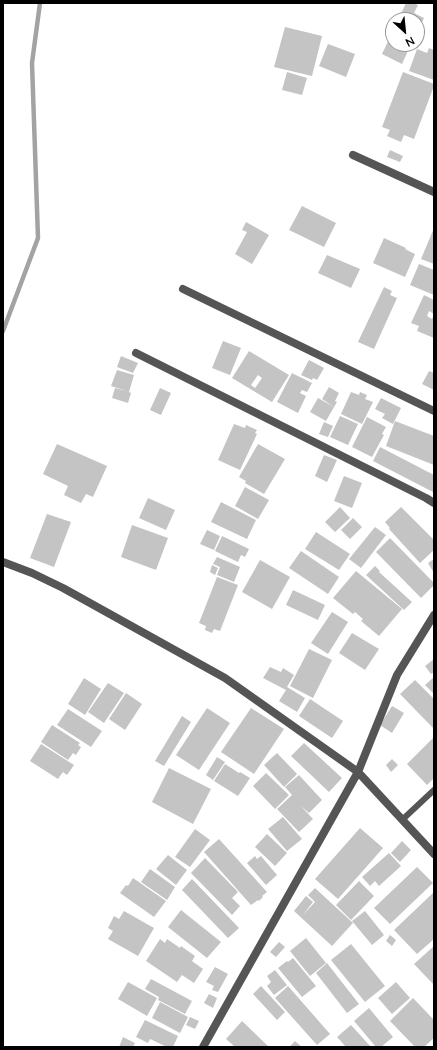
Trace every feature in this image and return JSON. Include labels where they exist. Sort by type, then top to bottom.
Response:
[{"type":"street","points":[[352,155],[434,192]]},
{"type":"street","points":[[183,289],[434,411]]},
{"type":"street","points":[[136,353],[434,504]]},
{"type":"street","points":[[3,562],[32,573],[63,588],[225,678],[358,772],[434,854]]},
{"type":"street","points":[[203,1047],[358,772],[397,675],[434,615]]},
{"type":"lane","points":[[402,820],[434,790]]},
{"type":"building","points":[[406,3],[418,5],[414,12],[402,12]]},
{"type":"building","points":[[285,27],[322,36],[312,76],[274,67]]},
{"type":"building","points":[[328,44],[355,54],[346,77],[319,66]]},
{"type":"building","points":[[385,48],[385,52],[407,52],[402,64],[382,54]]},
{"type":"building","points":[[429,48],[434,50],[434,80],[409,71],[416,52],[427,53]]},
{"type":"building","points":[[287,72],[307,78],[302,95],[282,90]]},
{"type":"building","points":[[403,72],[434,84],[434,86],[414,139],[404,135],[401,142],[387,136],[390,130],[382,127]]},
{"type":"building","points":[[390,150],[403,156],[400,162],[387,157]]},
{"type":"building","points":[[302,206],[336,223],[324,247],[289,230]]},
{"type":"building","points":[[246,222],[269,235],[252,264],[235,254],[247,232],[242,230]]},
{"type":"building","points":[[434,228],[434,264],[421,259]]},
{"type":"building","points":[[384,238],[406,248],[405,249],[415,254],[405,277],[373,263]]},
{"type":"building","points":[[327,255],[360,269],[351,288],[318,273]]},
{"type":"building","points":[[419,264],[434,270],[434,295],[410,285]]},
{"type":"building","points":[[384,287],[392,291],[390,295],[397,298],[374,349],[358,342]]},
{"type":"building","points":[[424,295],[434,300],[434,314],[429,311],[427,316],[432,319],[434,315],[434,338],[417,331],[419,326],[411,323]]},
{"type":"building","points":[[223,341],[241,348],[230,375],[212,368]]},
{"type":"building","points":[[249,351],[289,375],[272,402],[232,378]],"holes":[[[258,375],[262,378],[255,388],[251,385]]]},
{"type":"building","points":[[121,356],[138,363],[133,373],[117,367]]},
{"type":"building","points":[[309,360],[324,368],[317,380],[313,378],[312,380],[301,375]]},
{"type":"building","points":[[117,370],[134,375],[129,392],[131,393],[128,403],[112,398],[115,388],[127,391],[111,386]]},
{"type":"building","points":[[429,371],[434,373],[434,390],[422,384]]},
{"type":"building","points":[[292,373],[312,383],[307,392],[302,390],[300,393],[306,396],[298,413],[277,402]]},
{"type":"building","points":[[329,387],[339,393],[334,407],[322,399]]},
{"type":"building","points":[[160,388],[171,393],[161,415],[150,410]]},
{"type":"building","points":[[351,392],[359,395],[360,392],[367,395],[365,399],[373,402],[362,424],[341,414]]},
{"type":"building","points":[[318,398],[334,407],[326,421],[310,412]]},
{"type":"building","points":[[381,398],[401,408],[393,424],[382,418],[385,414],[375,409]]},
{"type":"building","points":[[340,416],[358,424],[348,445],[330,437]]},
{"type":"building","points":[[367,417],[386,427],[382,434],[384,435],[372,457],[352,447]]},
{"type":"building","points":[[395,421],[434,436],[434,465],[386,446]]},
{"type":"building","points":[[324,422],[333,426],[328,437],[319,434]]},
{"type":"building","points":[[234,424],[245,428],[246,425],[257,430],[255,433],[257,434],[240,470],[218,460]]},
{"type":"building","points":[[57,444],[107,466],[93,497],[86,494],[81,503],[64,495],[68,486],[43,474]]},
{"type":"building","points":[[258,444],[285,459],[264,494],[245,483],[246,481],[239,477]]},
{"type":"building","points":[[380,447],[434,475],[433,492],[373,461]]},
{"type":"building","points":[[324,455],[337,460],[327,482],[315,476]]},
{"type":"building","points":[[344,476],[362,483],[352,508],[334,501]]},
{"type":"building","points":[[245,487],[269,500],[258,519],[235,506]]},
{"type":"building","points":[[148,498],[175,510],[166,530],[139,518]]},
{"type":"building","points":[[221,502],[256,520],[247,539],[211,522]]},
{"type":"building","points":[[340,507],[350,518],[335,532],[325,522]]},
{"type":"building","points":[[401,507],[434,540],[434,550],[420,563],[389,529],[390,528],[385,522]]},
{"type":"building","points":[[47,514],[71,522],[54,567],[30,558]]},
{"type":"building","points":[[353,518],[362,527],[350,539],[341,530]]},
{"type":"building","points":[[132,525],[168,538],[156,570],[121,557]]},
{"type":"building","points":[[375,527],[386,535],[361,568],[349,559]]},
{"type":"building","points":[[207,530],[220,536],[214,550],[200,544]]},
{"type":"building","points":[[316,532],[350,554],[339,570],[305,549]]},
{"type":"building","points":[[222,536],[249,549],[245,557],[241,555],[238,562],[215,551]]},
{"type":"building","points":[[390,538],[434,583],[434,585],[421,598],[376,552]]},
{"type":"building","points":[[301,551],[339,577],[328,594],[289,568]]},
{"type":"building","points":[[217,557],[240,567],[234,582],[217,575],[220,567],[213,564]]},
{"type":"building","points":[[434,559],[434,573],[428,563]]},
{"type":"building","points":[[260,560],[290,577],[272,609],[242,592]]},
{"type":"building","points":[[212,565],[218,568],[215,575],[210,572]]},
{"type":"building","points":[[375,566],[380,571],[379,572],[412,602],[404,610],[366,575]]},
{"type":"building","points":[[356,571],[402,609],[379,636],[361,621],[363,619],[355,612],[353,614],[333,598]]},
{"type":"building","points":[[217,577],[238,585],[220,631],[214,629],[212,633],[205,630],[206,626],[199,623]]},
{"type":"building","points":[[293,590],[325,605],[318,620],[286,605]]},
{"type":"building","points":[[332,612],[348,622],[328,654],[311,643]]},
{"type":"building","points":[[352,633],[379,649],[365,670],[339,653]]},
{"type":"building","points":[[309,649],[332,660],[313,698],[290,686]]},
{"type":"building","points":[[434,659],[434,672],[431,674],[425,666]]},
{"type":"building","points":[[270,667],[281,672],[283,668],[294,675],[287,687],[305,698],[297,712],[279,701],[286,690],[263,678]]},
{"type":"building","points":[[434,677],[434,694],[425,685]]},
{"type":"building","points":[[84,678],[101,689],[85,715],[68,704]]},
{"type":"building","points":[[415,680],[434,699],[434,729],[400,694]]},
{"type":"building","points":[[108,683],[124,693],[104,723],[88,712]]},
{"type":"building","points":[[126,693],[142,704],[125,730],[109,719]]},
{"type":"building","points":[[310,699],[343,721],[332,738],[299,716]]},
{"type":"building","points":[[392,706],[404,713],[392,733],[380,725]]},
{"type":"building","points":[[207,708],[230,723],[199,770],[176,755]]},
{"type":"building","points":[[251,708],[284,729],[254,774],[221,752]]},
{"type":"building","points":[[68,709],[102,731],[91,747],[57,725]]},
{"type":"building","points":[[182,716],[191,722],[164,766],[155,761]]},
{"type":"building","points":[[52,725],[80,743],[78,745],[81,747],[76,755],[73,753],[68,760],[41,742]]},
{"type":"building","points":[[434,737],[434,778],[427,785],[407,764]]},
{"type":"building","points":[[304,743],[342,778],[329,792],[291,756]]},
{"type":"building","points":[[41,744],[74,765],[67,775],[63,772],[58,779],[30,761]]},
{"type":"building","points":[[277,753],[297,774],[284,787],[264,765]]},
{"type":"building","points":[[217,757],[225,762],[213,780],[206,775]]},
{"type":"building","points":[[392,759],[398,765],[391,772],[386,765]]},
{"type":"building","points":[[225,764],[250,778],[238,796],[214,781]]},
{"type":"building","points":[[169,768],[211,789],[193,824],[152,802]]},
{"type":"building","points":[[266,773],[289,795],[275,809],[253,786]]},
{"type":"building","points":[[299,775],[322,800],[309,813],[301,806],[313,819],[299,832],[277,809],[292,795],[285,787]]},
{"type":"building","points":[[283,817],[302,839],[287,851],[268,829]]},
{"type":"building","points":[[360,828],[383,848],[338,899],[315,879]]},
{"type":"building","points":[[195,829],[210,840],[190,867],[175,857]]},
{"type":"building","points":[[267,834],[287,853],[275,866],[255,847]]},
{"type":"building","points":[[219,839],[267,892],[259,901],[258,900],[251,905],[204,852]]},
{"type":"building","points":[[402,841],[411,850],[400,862],[391,853]]},
{"type":"building","points":[[389,853],[401,866],[379,886],[375,881],[370,886],[362,877]]},
{"type":"building","points":[[168,855],[187,870],[176,885],[156,869]]},
{"type":"building","points":[[255,856],[257,859],[261,856],[277,875],[266,885],[247,863]]},
{"type":"building","points":[[205,858],[238,892],[232,898],[240,906],[232,915],[191,873]]},
{"type":"building","points":[[417,867],[433,883],[390,924],[374,908]]},
{"type":"building","points":[[150,869],[175,887],[167,900],[141,882]]},
{"type":"building","points":[[133,878],[166,901],[154,917],[120,893],[126,885],[128,886]]},
{"type":"building","points":[[192,879],[239,928],[228,938],[182,890]]},
{"type":"building","points":[[359,881],[374,896],[351,920],[336,905]]},
{"type":"building","points":[[315,888],[353,923],[332,946],[294,911],[306,896],[313,902],[303,915],[315,902],[308,895]]},
{"type":"building","points":[[434,892],[434,939],[417,954],[394,930]]},
{"type":"building","points":[[181,910],[221,942],[207,958],[168,927]]},
{"type":"building","points":[[124,911],[154,928],[138,956],[108,939],[113,931],[108,928],[114,916],[119,919]]},
{"type":"building","points":[[365,911],[384,935],[372,945],[352,921]]},
{"type":"building","points":[[390,935],[396,940],[392,946],[386,941]]},
{"type":"building","points":[[306,938],[326,963],[310,976],[290,951]]},
{"type":"building","points":[[160,939],[165,943],[167,939],[180,948],[181,946],[195,956],[192,961],[203,969],[194,983],[182,975],[177,982],[146,961]]},
{"type":"building","points":[[279,942],[285,947],[276,957],[270,952]]},
{"type":"building","points":[[351,944],[385,986],[365,1002],[331,960]]},
{"type":"building","points":[[434,946],[434,985],[414,964]]},
{"type":"building","points":[[293,958],[316,986],[302,997],[278,968]]},
{"type":"building","points":[[327,963],[359,1004],[347,1013],[316,973]]},
{"type":"building","points":[[215,967],[228,974],[218,992],[212,990],[214,986],[206,982]]},
{"type":"building","points":[[275,970],[287,985],[274,995],[267,986],[271,982],[267,976]]},
{"type":"building","points":[[151,979],[192,1001],[185,1014],[158,1000],[159,997],[145,989]]},
{"type":"building","points":[[128,982],[157,998],[147,1016],[118,999]]},
{"type":"building","points":[[396,982],[410,998],[392,1014],[378,998]]},
{"type":"building","points":[[261,986],[285,1012],[277,1020],[253,994]]},
{"type":"building","points":[[288,986],[330,1034],[317,1045],[275,998]]},
{"type":"building","points":[[209,994],[217,998],[213,1008],[204,1003]]},
{"type":"building","points":[[413,998],[434,1020],[434,1038],[424,1047],[415,1047],[390,1021]]},
{"type":"building","points":[[160,1002],[188,1017],[180,1033],[152,1018]]},
{"type":"building","points":[[369,1008],[393,1037],[381,1047],[376,1047],[354,1021]]},
{"type":"building","points":[[190,1017],[199,1021],[195,1029],[186,1025]]},
{"type":"building","points":[[145,1020],[178,1036],[173,1047],[167,1047],[150,1039],[148,1043],[136,1037]]},
{"type":"building","points":[[242,1021],[269,1047],[235,1047],[226,1039]]},
{"type":"building","points":[[351,1025],[371,1047],[346,1047],[337,1037]]},
{"type":"building","points":[[123,1037],[135,1043],[133,1047],[119,1047]]},
{"type":"building","points":[[295,1041],[302,1047],[289,1047]]},
{"type":"waterway","points":[[3,331],[38,238],[32,63],[40,3]]}]
